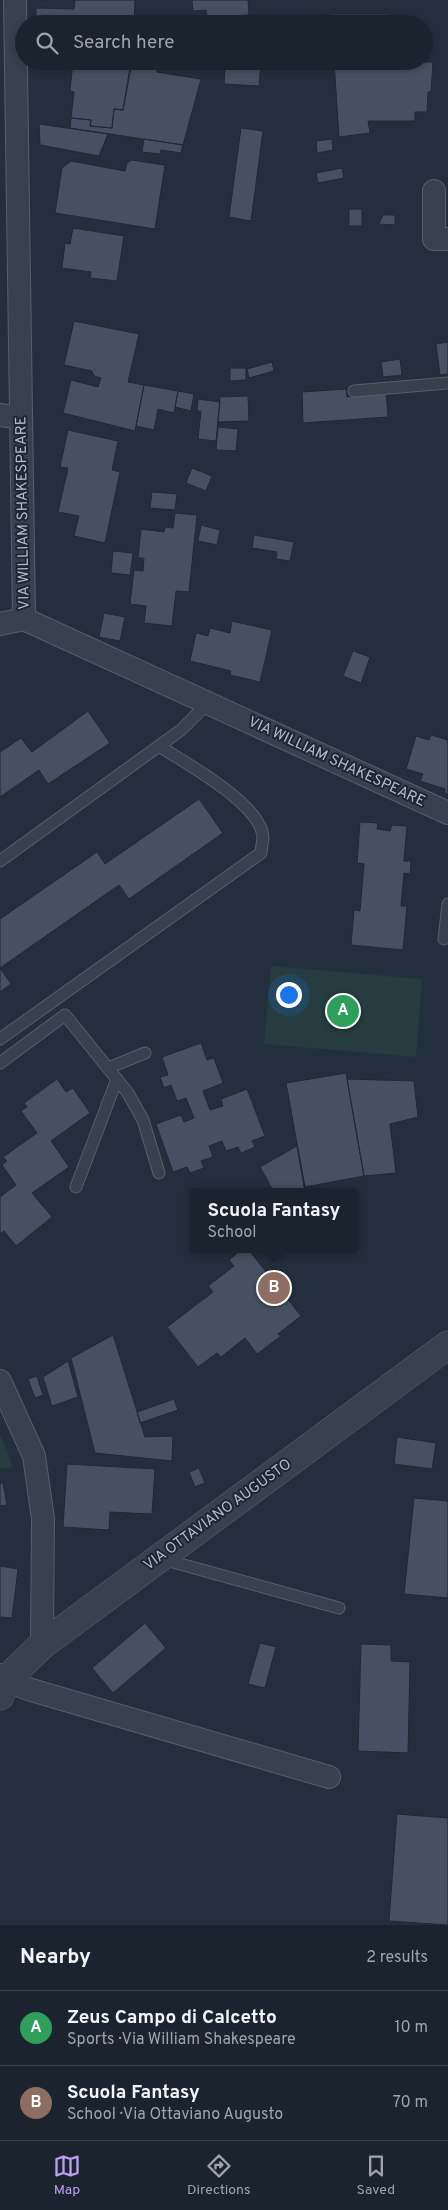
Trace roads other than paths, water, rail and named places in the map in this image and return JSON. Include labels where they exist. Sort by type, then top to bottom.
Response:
[{"type":"street","name":"VIA WILLIAM SHAKESPEARE","points":[[15,0],[9,208],[10,416],[24,619],[448,812]]},
{"type":"street","points":[[434,191],[434,239],[448,239]]},
{"type":"street","points":[[0,624],[24,619]]},
{"type":"street","name":"VIA OTTAVIANO AUGUSTO","points":[[2,1684],[42,1645],[448,1345]]},
{"type":"street","points":[[0,1381],[34,1456],[43,1519],[42,1645]]},
{"type":"street","points":[[2,1684],[37,1691],[329,1777]]},
{"type":"lane","points":[[354,391],[448,383]]},
{"type":"lane","points":[[0,861],[181,730],[209,702]]},
{"type":"lane","points":[[0,1040],[260,853],[263,836],[255,817],[240,800],[159,746]]},
{"type":"lane","points":[[444,939],[448,904]]},
{"type":"lane","points":[[0,1063],[65,1015],[128,1093],[143,1120],[159,1173]]},
{"type":"lane","points":[[108,1068],[145,1053]]},
{"type":"lane","points":[[76,1187],[117,1080]]},
{"type":"lane","points":[[158,1558],[339,1608]]},
{"type":"place","name":"Zeus Campo di Calcetto","points":[[343,1011]]},
{"type":"place","name":"Scuola Fantasy","points":[[274,1288]]}]
